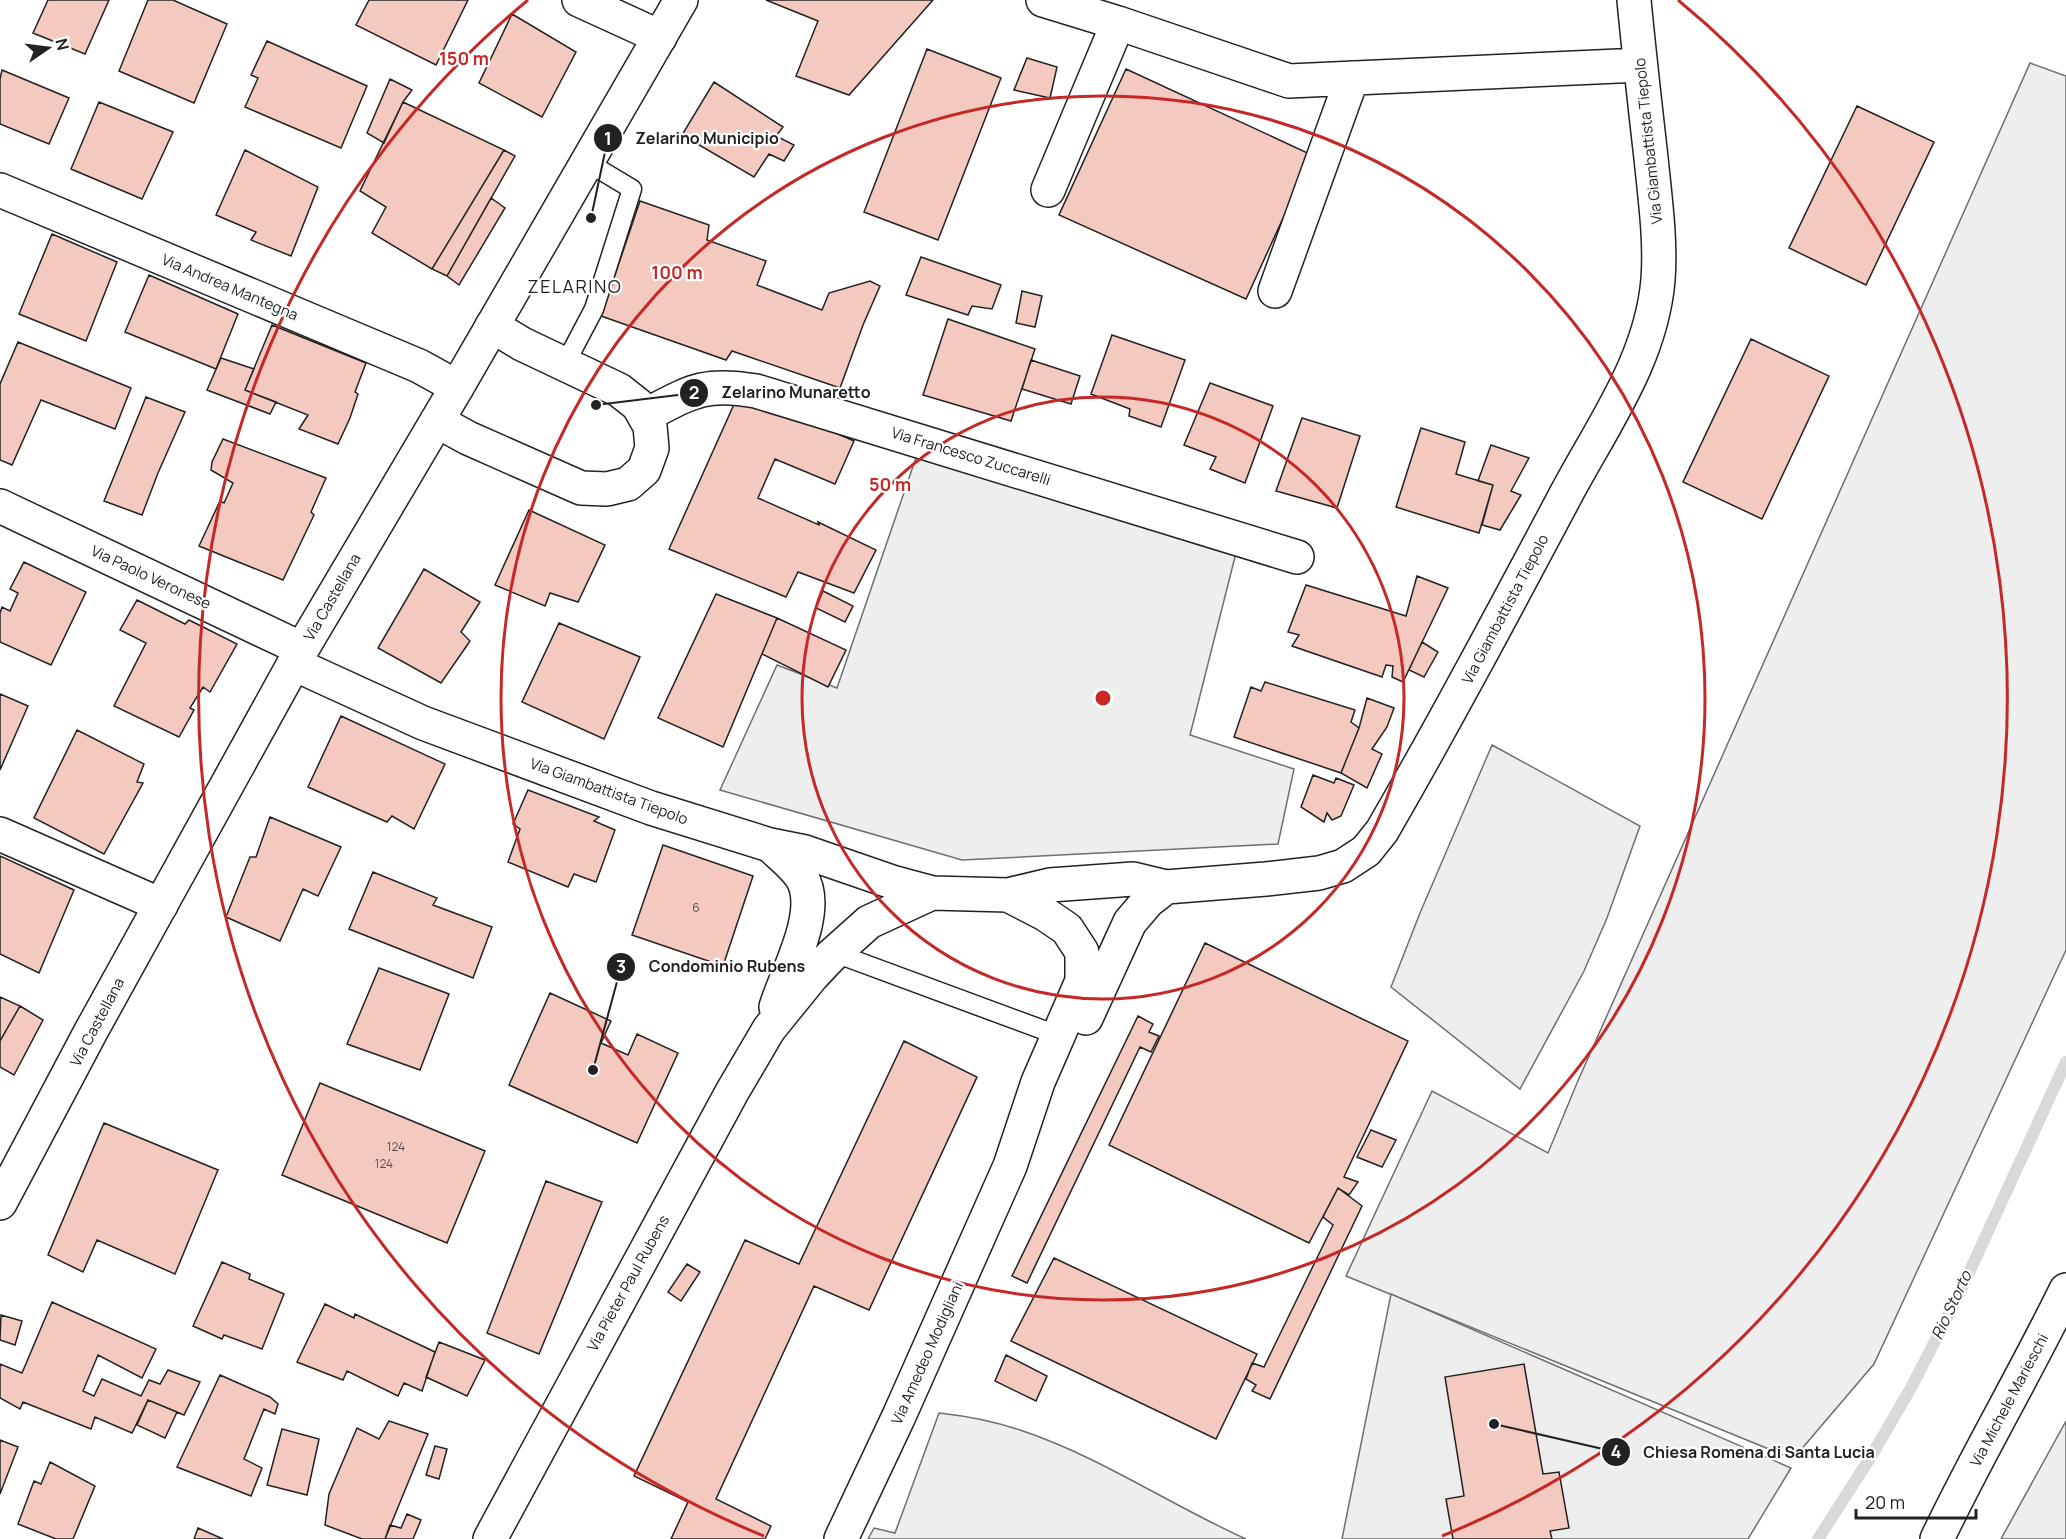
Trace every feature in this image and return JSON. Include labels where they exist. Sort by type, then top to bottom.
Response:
[{"type":"street","points":[[579,0],[660,37]]},
{"type":"street","name":"Via Castellana","points":[[4,1188],[298,657],[681,0]]},
{"type":"street","points":[[1042,0],[1118,23],[1289,81],[1640,65]]},
{"type":"street","name":"Via Giambattista Tiepolo","points":[[298,657],[423,723],[651,808],[770,845],[805,852],[895,883],[932,893],[1008,895],[1050,885],[1133,879],[1166,887],[1290,877],[1343,866],[1366,851],[1382,831],[1480,656],[1638,363],[1651,322],[1658,281],[1659,247],[1634,0]]},
{"type":"street","points":[[1048,190],[1118,23]]},
{"type":"street","points":[[1275,291],[1352,78]]},
{"type":"street","name":"Via Andrea Mantegna","points":[[0,190],[419,366],[457,387]]},
{"type":"street","points":[[437,421],[468,438],[581,488],[607,489],[628,484],[644,470],[652,448],[650,426],[646,415],[638,405],[619,390],[522,344],[492,326]]},
{"type":"street","name":"Via Francesco Zuccarelli","points":[[646,415],[704,388],[730,387],[756,391],[1297,557]]},
{"type":"street","name":"Via Paolo Veronese","points":[[0,506],[298,657]]},
{"type":"street","points":[[0,834],[161,905]]},
{"type":"street","name":"Via Pieter Paul Rubens","points":[[769,1029],[801,938],[808,906],[807,891],[802,878],[770,845]]},
{"type":"street","name":"Via Amedeo Modigliani","points":[[841,1539],[899,1416],[1010,1166],[1079,1034],[1130,922],[1148,901],[1166,887]]},
{"type":"street","name":"Via Giambattista Tiepolo","points":[[894,910],[932,893]]},
{"type":"street","name":"Via Giambattista Tiepolo","points":[[1008,895],[1045,914],[1067,929],[1082,952]]},
{"type":"street","name":"Via Pieter Paul Rubens","points":[[490,1539],[727,1101],[769,1029],[812,976],[835,953],[868,922],[894,910]]},
{"type":"street","name":"Via Amedeo Modigliani","points":[[1010,1166],[1038,1082],[1082,981],[1082,952]]},
{"type":"street","name":"Via Michele Marieschi","points":[[1937,1539],[1967,1477],[2004,1413],[2066,1290]]},
{"type":"street","name":"Via Michele Marieschi","points":[[1916,1539],[1967,1477]]},
{"type":"lane","points":[[565,364],[594,309],[632,189],[587,162]]},
{"type":"lane","points":[[835,953],[1057,1035]]},
{"type":"shaded area","points":[[2030,63],[2066,76],[2066,950],[1874,1364],[1793,1459],[1346,1276],[1432,1091],[1548,1153]]},
{"type":"shaded area","points":[[920,446],[1240,537],[1190,735],[1294,769],[1278,844],[962,860],[720,790],[777,665],[837,688]]},
{"type":"shaded area","points":[[1492,745],[1640,826],[1607,918],[1584,971],[1520,1089],[1391,987]]},
{"type":"shaded area","points":[[1391,1294],[1791,1468],[1748,1539],[1342,1539]]},
{"type":"shaded area","points":[[939,1413],[1000,1424],[1049,1441],[1078,1453],[1246,1539],[868,1539],[874,1528],[895,1533]]},
{"type":"shaded area","points":[[2066,1421],[2066,1539],[2001,1539]]},
{"type":"building","points":[[48,0],[109,0],[85,54],[33,33]]},
{"type":"building","points":[[148,0],[173,0],[227,24],[194,103],[119,71]]},
{"type":"building","points":[[369,0],[468,0],[436,65],[356,25]]},
{"type":"building","points":[[766,0],[933,0],[849,95],[796,76],[818,21]]},
{"type":"building","points":[[512,14],[576,52],[542,117],[479,83]]},
{"type":"building","points":[[267,41],[367,86],[341,148],[245,107],[258,78],[251,75]]},
{"type":"building","points":[[927,49],[1001,78],[938,240],[864,212]]},
{"type":"building","points":[[1027,58],[1057,67],[1050,98],[1014,90]]},
{"type":"building","points":[[1126,69],[1312,155],[1246,299],[1059,215]]},
{"type":"building","points":[[2,70],[69,98],[49,144],[0,124]]},
{"type":"building","points":[[390,79],[412,90],[403,102],[384,143],[367,133]]},
{"type":"building","points":[[714,82],[783,127],[776,136],[794,145],[784,161],[769,154],[754,177],[682,135]]},
{"type":"building","points":[[99,102],[173,132],[142,199],[71,169]]},
{"type":"building","points":[[403,102],[504,150],[432,269],[372,233],[386,207],[360,191]]},
{"type":"building","points":[[1857,106],[1934,142],[1866,285],[1789,248]]},
{"type":"building","points":[[245,150],[318,187],[291,256],[251,240],[256,232],[216,215]]},
{"type":"building","points":[[504,150],[515,156],[447,276],[432,269]]},
{"type":"building","points":[[491,198],[505,208],[459,285],[447,276]]},
{"type":"building","points":[[640,201],[709,225],[707,240],[766,261],[757,285],[822,310],[829,293],[870,281],[880,286],[840,388],[732,351],[726,360],[601,316]]},
{"type":"building","points":[[52,234],[117,262],[86,341],[19,314]]},
{"type":"building","points":[[921,257],[1001,285],[992,309],[972,306],[968,315],[906,295]]},
{"type":"building","points":[[149,275],[238,314],[216,369],[125,332]]},
{"type":"building","points":[[1022,291],[1042,296],[1035,327],[1016,323]]},
{"type":"building","points":[[948,319],[1035,349],[1011,421],[923,395]]},
{"type":"building","points":[[272,325],[366,363],[355,392],[358,394],[350,418],[338,444],[299,429],[308,415],[245,390]]},
{"type":"building","points":[[1112,335],[1185,360],[1161,427],[1129,416],[1130,409],[1091,394]]},
{"type":"building","points":[[1751,339],[1829,376],[1762,519],[1683,482]]},
{"type":"building","points":[[18,342],[131,388],[115,429],[41,400],[12,465],[0,460],[0,384]]},
{"type":"building","points":[[221,358],[254,369],[245,390],[276,402],[270,414],[207,390]]},
{"type":"building","points":[[1031,360],[1080,376],[1071,404],[1022,389]]},
{"type":"building","points":[[1210,383],[1273,406],[1245,483],[1210,469],[1216,457],[1184,445]]},
{"type":"building","points":[[740,391],[854,441],[835,484],[775,459],[758,498],[819,525],[818,522],[876,550],[854,593],[798,572],[786,597],[669,549]]},
{"type":"building","points":[[146,397],[185,412],[142,515],[104,501]]},
{"type":"building","points":[[1302,418],[1360,436],[1337,508],[1276,491]]},
{"type":"building","points":[[1421,428],[1465,442],[1456,474],[1493,485],[1479,533],[1396,507]]},
{"type":"building","points":[[223,439],[326,478],[311,512],[314,515],[283,580],[199,546],[220,501],[224,503],[233,483],[211,470],[212,462]]},
{"type":"building","points":[[1491,445],[1529,458],[1511,491],[1521,495],[1500,530],[1482,525],[1493,485],[1478,481]]},
{"type":"building","points":[[529,510],[605,545],[578,602],[550,593],[545,606],[495,585]]},
{"type":"building","points":[[24,562],[86,592],[51,665],[0,642],[0,613],[2,607],[10,611],[18,593],[10,589]]},
{"type":"building","points":[[424,569],[480,602],[461,632],[470,641],[441,683],[378,648]]},
{"type":"building","points":[[1417,576],[1448,588],[1403,682],[1392,677],[1393,666],[1386,665],[1382,677],[1292,646],[1299,635],[1288,632],[1306,585],[1406,616]]},
{"type":"building","points":[[823,591],[853,606],[845,622],[816,608]]},
{"type":"building","points":[[716,594],[777,618],[723,747],[658,718]]},
{"type":"building","points":[[137,600],[185,624],[189,620],[237,644],[210,692],[203,687],[190,708],[194,710],[179,737],[114,706],[146,643],[120,630]]},
{"type":"building","points":[[777,618],[846,650],[828,687],[762,654]]},
{"type":"building","points":[[559,623],[640,657],[604,739],[522,702]]},
{"type":"building","points":[[1422,642],[1438,652],[1424,677],[1409,670]]},
{"type":"building","points":[[1265,682],[1355,710],[1351,722],[1359,728],[1341,773],[1234,737],[1251,687],[1261,691]]},
{"type":"building","points":[[0,694],[28,706],[0,770]]},
{"type":"building","points":[[1367,698],[1394,708],[1387,727],[1372,749],[1382,754],[1367,788],[1341,773],[1359,728]]},
{"type":"building","points":[[341,716],[445,764],[414,829],[392,816],[387,822],[308,787]]},
{"type":"building","points":[[77,730],[144,764],[137,782],[143,783],[104,854],[34,818]]},
{"type":"building","points":[[1313,775],[1334,783],[1336,778],[1354,785],[1341,816],[1332,820],[1327,813],[1324,822],[1301,807]]},
{"type":"building","points":[[528,790],[599,817],[594,821],[615,830],[596,882],[574,874],[568,887],[508,862],[520,829],[513,824]]},
{"type":"building","points":[[270,817],[341,847],[318,896],[303,889],[280,941],[226,917],[250,857],[256,857]]},
{"type":"building","points":[[663,845],[753,876],[723,966],[632,935]]},
{"type":"building","points":[[0,856],[74,890],[39,973],[0,954]]},
{"type":"building","points":[[373,872],[437,898],[433,905],[492,927],[473,978],[349,929]]},
{"type":"building","points":[[1205,943],[1408,1041],[1344,1177],[1358,1182],[1349,1195],[1338,1188],[1309,1243],[1109,1145]]},
{"type":"building","points":[[379,968],[449,994],[420,1070],[347,1044]]},
{"type":"building","points":[[550,993],[611,1021],[601,1043],[628,1055],[637,1034],[678,1053],[637,1143],[509,1085]]},
{"type":"building","points":[[0,997],[20,1006],[0,1041]]},
{"type":"building","points":[[20,1006],[43,1020],[14,1075],[0,1067],[0,1041]]},
{"type":"building","points":[[1138,1016],[1153,1024],[1149,1032],[1159,1036],[1151,1052],[1140,1047],[1027,1283],[1012,1276]]},
{"type":"building","points":[[904,1041],[977,1077],[869,1310],[814,1286],[716,1499],[771,1526],[765,1539],[671,1539],[688,1502],[634,1476],[745,1240],[799,1264]]},
{"type":"building","points":[[320,1083],[485,1151],[447,1243],[282,1175]]},
{"type":"building","points":[[104,1123],[218,1170],[175,1274],[97,1240],[83,1272],[48,1255]]},
{"type":"building","points":[[1371,1130],[1396,1140],[1382,1167],[1357,1157]]},
{"type":"building","points":[[546,1181],[602,1202],[539,1354],[487,1333]]},
{"type":"building","points":[[1338,1188],[1362,1206],[1270,1399],[1252,1391],[1256,1385],[1246,1379],[1252,1363],[1264,1367],[1333,1225],[1323,1217]]},
{"type":"building","points":[[1054,1258],[1257,1354],[1216,1439],[1011,1341]]},
{"type":"building","points":[[222,1262],[250,1274],[249,1279],[284,1294],[262,1349],[224,1335],[222,1339],[193,1326]]},
{"type":"building","points":[[687,1264],[700,1272],[681,1301],[668,1292]]},
{"type":"building","points":[[52,1302],[156,1349],[142,1378],[98,1355],[83,1391],[94,1396],[102,1379],[141,1396],[149,1380],[160,1384],[168,1370],[200,1382],[184,1415],[148,1400],[132,1433],[95,1417],[91,1429],[23,1402],[20,1409],[0,1398],[0,1364],[22,1373]]},
{"type":"building","points":[[325,1304],[354,1318],[355,1314],[435,1352],[422,1391],[404,1383],[398,1396],[347,1371],[343,1380],[297,1362]]},
{"type":"building","points":[[1,1315],[22,1321],[15,1345],[0,1340]]},
{"type":"building","points":[[439,1342],[485,1360],[467,1396],[426,1377]]},
{"type":"building","points":[[1006,1355],[1047,1376],[1036,1401],[995,1381]]},
{"type":"building","points":[[1524,1364],[1543,1474],[1559,1472],[1569,1528],[1550,1531],[1552,1539],[1453,1539],[1446,1499],[1464,1496],[1445,1377]]},
{"type":"building","points":[[220,1375],[270,1397],[278,1404],[275,1414],[264,1409],[244,1459],[262,1468],[251,1496],[177,1467]]},
{"type":"building","points":[[148,1400],[177,1412],[165,1438],[137,1425]]},
{"type":"building","points":[[389,1421],[428,1434],[385,1539],[362,1539],[325,1525],[329,1494],[357,1428],[379,1439]]},
{"type":"building","points":[[282,1429],[319,1439],[307,1495],[267,1485]]},
{"type":"building","points":[[0,1440],[18,1447],[0,1494]]},
{"type":"building","points":[[435,1446],[447,1449],[439,1479],[426,1475]]},
{"type":"building","points":[[50,1462],[95,1486],[73,1539],[56,1539],[18,1524],[34,1481],[41,1484]]},
{"type":"building","points":[[407,1514],[421,1520],[413,1539],[385,1539],[390,1525],[401,1528]]},
{"type":"building","points":[[198,1528],[223,1539],[194,1539]]},
{"type":"waterway","name":"Rio Storto","points":[[1818,1539],[1872,1455],[1912,1386],[1961,1290],[2066,1062]]},
{"type":"place","name":"Zelarino Municipio","points":[[591,218]]},
{"type":"place","name":"Zelarino Munaretto","points":[[596,405]]},
{"type":"place","name":"Condominio Rubens","points":[[593,1070]]},
{"type":"place","name":"Chiesa Romena di Santa Lucia","points":[[1494,1424]]},
{"type":"district","name":"ZELARINO","points":[[575,286]]}]
